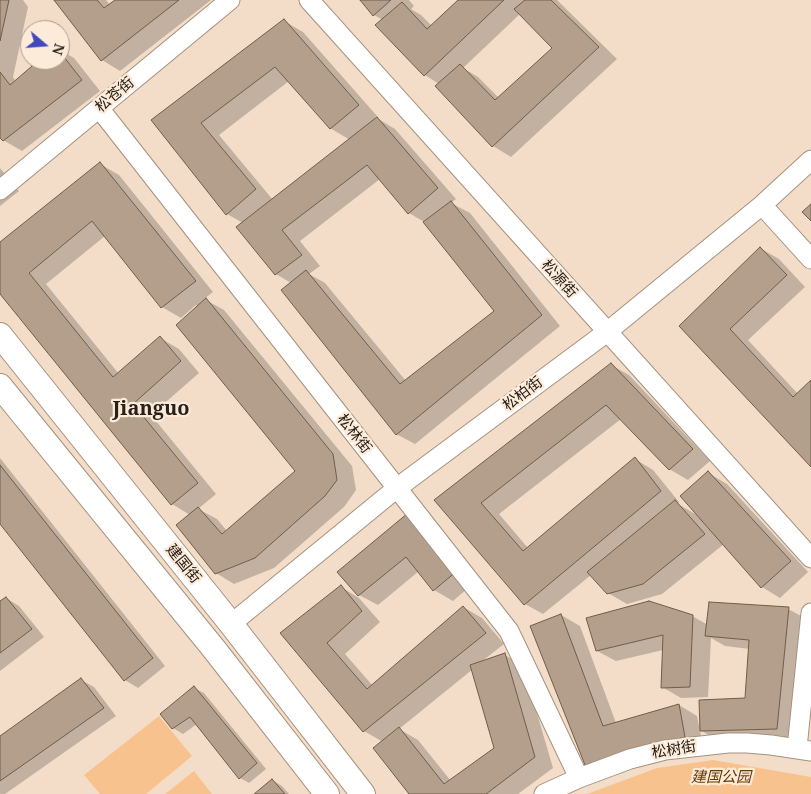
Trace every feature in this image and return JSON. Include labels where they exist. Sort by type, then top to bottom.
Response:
[{"type":"main road","name":"建国街","points":[[0,335],[231,624],[363,794]]},
{"type":"main road","name":"建国街","points":[[0,386],[214,649],[328,794]]},
{"type":"street","name":"松苍街","points":[[0,190],[230,0]]},
{"type":"street","name":"松源街","points":[[309,0],[811,558]]},
{"type":"street","name":"松林街","points":[[99,108],[509,631],[579,778]]},
{"type":"street","name":"松柏街","points":[[231,624],[397,488],[607,332],[762,205],[811,160]]},
{"type":"street","points":[[762,205],[811,259]]},
{"type":"street","points":[[804,750],[811,613]]},
{"type":"street","name":"松树街","points":[[544,794],[579,778],[630,759],[665,750],[737,743],[771,745],[804,750]]},
{"type":"green space","points":[[159,716],[192,756],[146,794],[100,794],[84,775]]},
{"type":"green space","name":"建国公园","points":[[713,760],[811,777],[811,794],[587,794],[657,768]]},
{"type":"green space","points":[[194,771],[212,794],[165,794]]},
{"type":"building","points":[[0,0],[9,0],[0,41]]},
{"type":"building","points":[[54,0],[97,0],[104,8],[115,0],[179,0],[101,61]]},
{"type":"building","points":[[360,0],[391,0],[373,16]]},
{"type":"building","points":[[458,0],[504,0],[424,76],[375,25],[402,2],[427,29]]},
{"type":"building","points":[[525,0],[551,0],[599,47],[492,147],[435,86],[460,64],[495,100],[552,48],[514,9]]},
{"type":"building","points":[[284,19],[359,105],[330,129],[275,67],[201,123],[256,189],[226,215],[151,120]]},
{"type":"building","points":[[70,65],[82,80],[3,141],[0,138],[0,72],[10,85],[27,70],[70,70]]},
{"type":"building","points":[[377,117],[438,188],[408,214],[367,165],[282,230],[302,255],[275,275],[236,227]]},
{"type":"building","points":[[100,162],[196,281],[161,308],[92,221],[29,273],[113,377],[160,336],[181,361],[133,404],[198,483],[171,505],[0,294],[0,242]]},
{"type":"building","points":[[451,201],[542,315],[396,435],[281,290],[306,270],[400,384],[494,311],[423,222]]},
{"type":"building","points":[[811,204],[811,221],[802,212]]},
{"type":"building","points":[[760,247],[787,275],[730,329],[793,397],[811,380],[811,467],[679,326]]},
{"type":"building","points":[[206,298],[333,454],[337,480],[325,496],[255,558],[215,574],[176,525],[198,507],[222,534],[295,471],[176,325]]},
{"type":"building","points":[[611,363],[693,449],[669,470],[606,405],[481,503],[523,551],[635,457],[661,491],[524,605],[434,500]]},
{"type":"building","points":[[0,465],[153,658],[124,681],[0,524]]},
{"type":"building","points":[[708,471],[791,561],[761,588],[680,496]]},
{"type":"building","points":[[675,500],[705,534],[643,584],[607,594],[587,572]]},
{"type":"building","points":[[408,513],[457,571],[433,591],[406,557],[358,596],[337,572]]},
{"type":"building","points":[[341,585],[362,611],[327,643],[367,689],[463,606],[486,633],[363,732],[280,633]]},
{"type":"building","points":[[6,597],[32,629],[0,653],[0,601]]},
{"type":"building","points":[[649,601],[693,615],[690,687],[661,688],[663,635],[596,651],[586,618]]},
{"type":"building","points":[[709,602],[789,607],[777,729],[700,731],[699,700],[745,698],[749,640],[705,636]]},
{"type":"building","points":[[561,614],[603,726],[679,704],[685,737],[585,765],[530,626]]},
{"type":"building","points":[[505,653],[535,757],[486,794],[409,794],[373,748],[399,727],[444,784],[494,748],[470,665]]},
{"type":"building","points":[[81,678],[104,708],[0,781],[0,736]]},
{"type":"building","points":[[194,686],[257,763],[239,779],[190,717],[172,729],[160,714]]},
{"type":"building","points":[[272,779],[285,794],[254,794]]},
{"type":"district","name":"Jianguo","points":[[151,409]]}]
